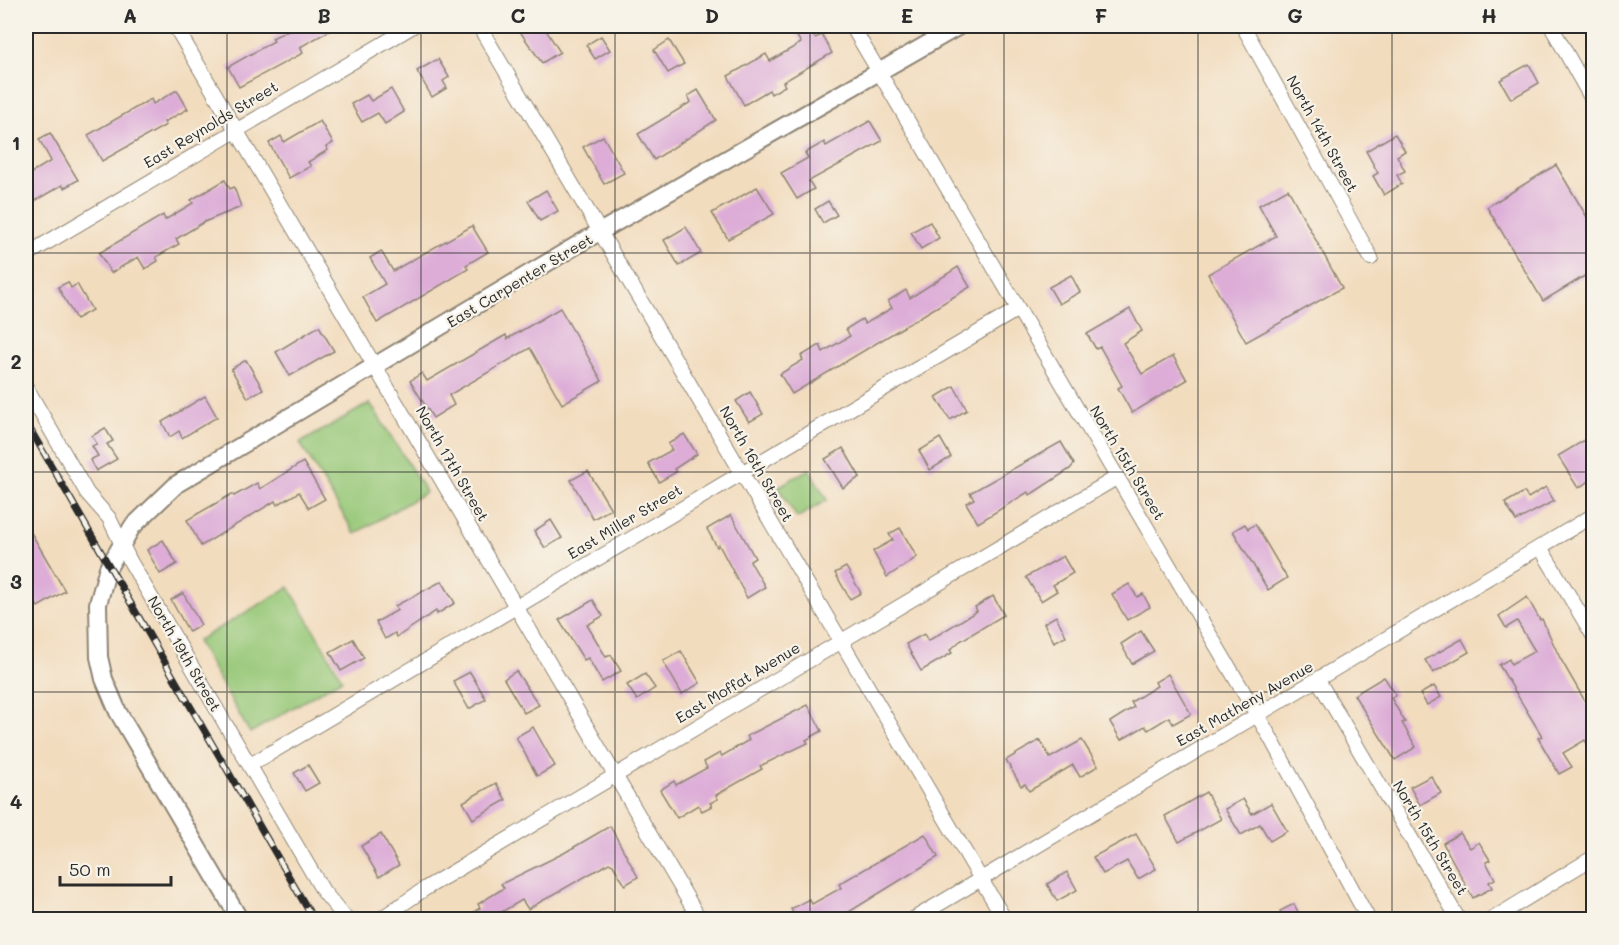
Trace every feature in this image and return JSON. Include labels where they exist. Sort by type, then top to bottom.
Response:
[{"type":"street","name":"North 17th Street","points":[[175,26],[700,920]]},
{"type":"street","name":"East Reynolds Street","points":[[26,255],[413,26]]},
{"type":"street","name":"North 16th Street","points":[[479,26],[1005,920]]},
{"type":"street","name":"North 15th Street","points":[[852,26],[1257,715],[1369,920]]},
{"type":"street","name":"East Carpenter Street","points":[[240,920],[129,730],[107,688],[99,657],[97,624],[101,585],[122,541],[147,510],[177,484],[600,232],[878,70],[959,26]]},
{"type":"street","name":"North 14th Street","points":[[1243,26],[1371,258]]},
{"type":"street","points":[[1551,26],[1593,101]]},
{"type":"street","name":"East Miller Street","points":[[250,765],[1018,309]]},
{"type":"street","name":"North 19th Street","points":[[26,387],[87,493],[106,514],[122,541],[130,561],[323,891],[347,920]]},
{"type":"street","name":"East Moffat Avenue","points":[[379,920],[426,888],[1116,478]]},
{"type":"street","name":"East Matheny Avenue","points":[[912,920],[1593,515]]},
{"type":"street","points":[[1540,546],[1593,637]]},
{"type":"street","name":"North 15th Street","points":[[1318,680],[1459,920]]},
{"type":"street","points":[[1491,920],[1593,857]]},
{"type":"green space","points":[[370,403],[426,492],[355,534],[300,443]]},
{"type":"green space","points":[[809,469],[827,500],[797,518],[778,487]]},
{"type":"green space","points":[[289,587],[342,679],[250,733],[197,641]]},
{"type":"building","points":[[297,26],[338,26],[300,47],[303,53],[239,87],[228,67],[274,41],[272,38]]},
{"type":"building","points":[[516,26],[547,26],[544,27],[560,52],[542,63]]},
{"type":"building","points":[[808,26],[815,38],[822,35],[832,53],[783,82],[785,86],[771,94],[769,90],[744,105],[728,76],[766,54],[770,61],[801,43],[794,31]]},
{"type":"building","points":[[601,36],[610,50],[595,59],[586,45]]},
{"type":"building","points":[[669,40],[684,64],[668,73],[654,50]]},
{"type":"building","points":[[438,59],[449,77],[443,81],[447,88],[432,97],[417,71]]},
{"type":"building","points":[[1529,64],[1539,83],[1511,99],[1500,80]]},
{"type":"building","points":[[391,89],[404,112],[385,124],[378,113],[362,122],[351,104],[367,95],[371,101]]},
{"type":"building","points":[[177,90],[188,109],[164,122],[166,125],[102,161],[88,135],[151,99],[153,104]]},
{"type":"building","points":[[698,90],[716,120],[654,160],[638,134],[691,102],[688,96]]},
{"type":"building","points":[[320,121],[333,143],[326,147],[328,150],[308,162],[311,166],[289,178],[269,143],[281,136],[284,142]]},
{"type":"building","points":[[870,121],[882,141],[809,181],[814,189],[797,199],[781,173],[808,158],[805,153],[824,142],[826,146]]},
{"type":"building","points":[[50,133],[78,180],[64,188],[62,185],[26,206],[26,176],[51,161],[39,139]]},
{"type":"building","points":[[1395,134],[1405,151],[1397,156],[1405,171],[1397,175],[1402,184],[1384,195],[1373,176],[1378,173],[1366,151]]},
{"type":"building","points":[[603,136],[624,173],[604,184],[583,147]]},
{"type":"building","points":[[1556,165],[1593,227],[1593,271],[1543,301],[1487,207]]},
{"type":"building","points":[[225,180],[230,189],[234,187],[241,207],[204,222],[176,239],[179,244],[156,257],[158,261],[145,269],[138,257],[111,273],[99,253],[163,215],[165,220],[193,203],[191,200]]},
{"type":"building","points":[[757,187],[774,214],[728,239],[712,213]]},
{"type":"building","points":[[1288,189],[1342,288],[1246,342],[1208,274],[1276,236],[1259,205]]},
{"type":"building","points":[[546,190],[558,211],[540,221],[528,201]]},
{"type":"building","points":[[828,201],[837,215],[823,223],[815,209]]},
{"type":"building","points":[[930,222],[939,238],[921,249],[911,232]]},
{"type":"building","points":[[472,226],[488,252],[466,265],[468,269],[377,323],[363,297],[385,284],[370,258],[381,251],[393,271]]},
{"type":"building","points":[[686,227],[701,253],[679,266],[664,240]]},
{"type":"building","points":[[958,267],[970,287],[792,394],[780,374],[803,360],[801,356],[820,345],[823,352],[850,336],[846,329],[862,319],[865,324],[892,308],[888,301],[906,290],[910,298]]},
{"type":"building","points":[[1071,275],[1080,292],[1059,304],[1049,287]]},
{"type":"building","points":[[68,282],[71,288],[77,284],[92,310],[76,319],[58,287]]},
{"type":"building","points":[[560,308],[602,381],[562,404],[530,348],[449,395],[454,405],[433,418],[410,381],[422,373],[427,381],[506,335],[507,339]]},
{"type":"building","points":[[1130,309],[1142,331],[1123,343],[1142,374],[1173,356],[1187,380],[1132,413],[1118,388],[1122,386],[1100,347],[1096,349],[1087,334]]},
{"type":"building","points":[[319,326],[334,351],[290,376],[276,352]]},
{"type":"building","points":[[246,360],[263,389],[248,398],[231,369]]},
{"type":"building","points":[[954,386],[967,410],[950,420],[936,397]]},
{"type":"building","points":[[750,392],[763,414],[749,422],[736,401]]},
{"type":"building","points":[[205,396],[217,417],[182,438],[179,431],[170,437],[162,422]]},
{"type":"building","points":[[105,428],[113,441],[107,444],[117,459],[96,471],[90,460],[98,456],[92,446],[97,444],[92,436]]},
{"type":"building","points":[[684,434],[697,454],[674,469],[676,472],[659,482],[648,463],[672,450],[668,444]]},
{"type":"building","points":[[1593,435],[1593,479],[1578,488],[1558,456]]},
{"type":"building","points":[[940,438],[951,457],[930,470],[919,451]]},
{"type":"building","points":[[1061,442],[1074,464],[1070,469],[1030,495],[1028,492],[978,523],[966,503],[974,499],[970,493]]},
{"type":"building","points":[[843,448],[860,477],[843,488],[825,459]]},
{"type":"building","points":[[303,462],[325,499],[309,508],[299,492],[277,505],[275,501],[201,546],[187,520],[232,494],[234,496],[257,483],[260,489]]},
{"type":"building","points":[[588,471],[611,509],[593,519],[571,480]]},
{"type":"building","points":[[1546,487],[1554,501],[1516,521],[1505,503],[1524,492],[1528,498]]},
{"type":"building","points":[[731,515],[755,558],[750,561],[765,587],[747,598],[719,545],[717,547],[707,529]]},
{"type":"building","points":[[551,520],[562,538],[545,548],[534,531]]},
{"type":"building","points":[[26,524],[65,591],[38,607],[26,586]]},
{"type":"building","points":[[1245,524],[1248,529],[1255,524],[1287,578],[1268,590],[1233,531]]},
{"type":"building","points":[[900,528],[917,557],[887,577],[873,551],[893,540],[889,534]]},
{"type":"building","points":[[163,540],[177,564],[160,574],[147,550]]},
{"type":"building","points":[[1063,556],[1073,573],[1053,585],[1057,591],[1041,601],[1026,577]]},
{"type":"building","points":[[846,567],[861,593],[850,599],[835,573]]},
{"type":"building","points":[[442,581],[455,603],[437,614],[436,611],[397,637],[395,633],[385,639],[376,622],[398,610],[395,606]]},
{"type":"building","points":[[1129,584],[1137,597],[1143,594],[1150,607],[1127,620],[1112,594]]},
{"type":"building","points":[[183,593],[201,625],[189,632],[171,600]]},
{"type":"building","points":[[993,596],[1004,615],[960,641],[950,650],[952,653],[921,671],[906,644],[924,634],[928,641],[977,611],[975,607]]},
{"type":"building","points":[[1527,597],[1540,620],[1542,619],[1560,658],[1593,715],[1593,754],[1585,740],[1563,753],[1572,767],[1559,774],[1538,738],[1542,736],[1499,665],[1509,659],[1511,664],[1535,651],[1517,621],[1506,628],[1499,616]]},
{"type":"building","points":[[593,600],[603,616],[587,625],[606,657],[611,655],[621,671],[602,682],[588,658],[584,660],[559,620]]},
{"type":"building","points":[[1056,616],[1066,636],[1054,642],[1044,623]]},
{"type":"building","points":[[1141,631],[1154,651],[1132,664],[1121,644]]},
{"type":"building","points":[[353,639],[364,658],[341,671],[330,652]]},
{"type":"building","points":[[1462,639],[1469,652],[1433,673],[1425,660]]},
{"type":"building","points":[[681,651],[700,683],[682,694],[663,661]]},
{"type":"building","points":[[516,671],[539,705],[524,713],[504,679]]},
{"type":"building","points":[[470,672],[486,699],[469,709],[453,681]]},
{"type":"building","points":[[645,674],[655,688],[637,700],[627,685]]},
{"type":"building","points":[[1168,674],[1191,714],[1173,724],[1169,717],[1148,730],[1145,726],[1121,740],[1110,722],[1134,707],[1131,702],[1157,686],[1155,682]]},
{"type":"building","points":[[1384,677],[1396,695],[1391,698],[1416,747],[1395,760],[1354,695]]},
{"type":"building","points":[[1434,686],[1441,697],[1427,705],[1420,694]]},
{"type":"building","points":[[808,705],[822,731],[806,740],[808,743],[760,766],[762,769],[716,795],[718,799],[710,803],[712,806],[702,811],[698,805],[677,818],[660,790],[674,781],[676,785],[707,768],[704,762],[720,753],[722,756],[749,740],[747,736]]},
{"type":"building","points":[[533,727],[555,766],[537,776],[516,737]]},
{"type":"building","points":[[1040,740],[1050,758],[1082,740],[1098,766],[1080,777],[1073,765],[1029,791],[1025,784],[1021,786],[1006,760]]},
{"type":"building","points":[[308,765],[319,783],[305,791],[294,773]]},
{"type":"building","points":[[1431,776],[1441,793],[1420,805],[1410,787]]},
{"type":"building","points":[[496,783],[506,800],[473,819],[463,802]]},
{"type":"building","points":[[1206,792],[1221,819],[1179,842],[1165,816]]},
{"type":"building","points":[[1243,799],[1252,814],[1271,803],[1287,831],[1270,841],[1260,824],[1241,835],[1225,809]]},
{"type":"building","points":[[610,826],[638,877],[625,885],[613,865],[609,863],[528,909],[522,900],[488,920],[461,920],[480,908],[478,904],[504,888],[501,884],[564,853]]},
{"type":"building","points":[[1460,833],[1470,848],[1479,842],[1490,860],[1486,862],[1495,879],[1489,882],[1492,888],[1473,898],[1443,843]]},
{"type":"building","points":[[381,834],[399,865],[379,877],[361,846]]},
{"type":"building","points":[[925,834],[938,857],[836,920],[797,920],[791,909],[809,899],[812,904],[841,888],[839,884]]},
{"type":"building","points":[[1136,834],[1156,869],[1138,879],[1127,861],[1103,874],[1093,857]]},
{"type":"building","points":[[1067,872],[1077,890],[1057,901],[1047,884]]},
{"type":"building","points":[[1294,904],[1302,920],[1284,920],[1280,911]]},
{"type":"railway","points":[[26,422],[314,920]]}]
